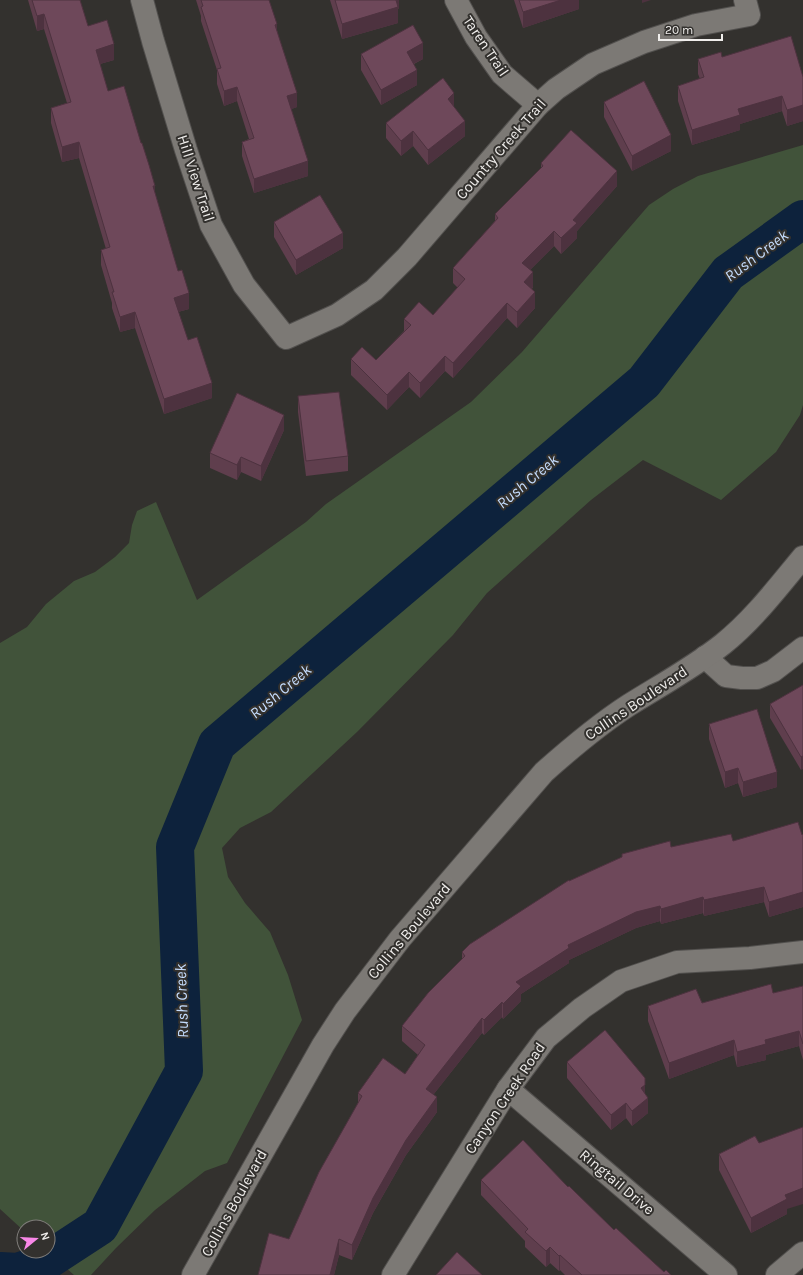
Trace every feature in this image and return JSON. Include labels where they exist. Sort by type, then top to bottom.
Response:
[{"type":"street","name":"Hill View Trail","points":[[142,0],[153,41],[211,224],[244,286],[286,338]]},
{"type":"street","name":"Taren Trail","points":[[456,0],[476,37],[502,74],[538,105]]},
{"type":"street","name":"Country Creek Trail","points":[[286,338],[336,315],[374,290],[407,257],[538,105],[556,89],[593,64],[644,42],[747,7]]},
{"type":"street","name":"Collins Boulevard","points":[[193,1275],[323,1045],[345,1011],[400,939],[544,772],[595,728],[628,705],[705,657],[724,643],[771,596],[803,557]]},
{"type":"street","points":[[705,657],[726,676],[757,678],[774,671],[803,648]]},
{"type":"street","name":"Canyon Creek Road","points":[[393,1275],[508,1089],[546,1038],[582,1008],[621,981],[677,962],[750,958],[803,952]]},
{"type":"street","name":"Ringtail Drive","points":[[508,1089],[726,1275]]},
{"type":"street","points":[[777,1275],[803,1253]]},
{"type":"green space","points":[[803,145],[803,405],[800,415],[776,452],[721,500],[643,460],[591,500],[487,593],[453,635],[357,732],[271,812],[240,828],[222,848],[228,877],[245,903],[270,932],[288,975],[302,1020],[227,1163],[205,1171],[155,1210],[91,1275],[74,1275],[56,1259],[56,1219],[16,1219],[16,1224],[0,1209],[0,643],[27,627],[46,604],[74,581],[95,572],[115,557],[129,543],[132,525],[137,511],[156,502],[197,600],[306,522],[326,504],[471,402],[522,352],[649,205],[673,189],[698,176]]},
{"type":"building","points":[[32,0],[80,0],[88,26],[107,20],[114,44],[96,50],[108,91],[124,86],[149,165],[155,186],[153,186],[178,271],[182,270],[189,293],[174,298],[188,340],[197,337],[212,383],[164,399],[135,312],[120,317],[101,250],[110,247],[79,142],[62,147],[51,108],[71,102],[44,14],[37,16]]},
{"type":"building","points":[[201,0],[269,0],[277,24],[275,25],[297,93],[287,96],[308,161],[254,179],[242,142],[254,138],[237,87],[224,91],[217,69],[221,68],[201,7],[203,6]]},
{"type":"building","points":[[335,0],[396,0],[398,7],[342,24]]},
{"type":"building","points":[[519,0],[561,0],[523,12]]},
{"type":"building","points":[[413,25],[423,43],[407,52],[417,70],[381,90],[361,54]]},
{"type":"building","points":[[791,36],[803,77],[803,105],[787,110],[782,96],[738,109],[740,115],[692,130],[678,86],[704,77],[698,59],[721,52],[722,57]]},
{"type":"building","points":[[443,78],[454,93],[448,99],[465,121],[428,150],[413,131],[401,141],[386,123]]},
{"type":"building","points":[[644,81],[671,135],[632,156],[604,102]]},
{"type":"building","points":[[571,130],[617,171],[573,220],[577,223],[561,238],[554,231],[522,263],[533,272],[524,282],[535,292],[517,312],[507,303],[453,363],[445,356],[420,383],[409,372],[387,395],[351,359],[362,347],[376,360],[411,325],[404,319],[419,302],[433,315],[465,279],[453,268],[498,218],[495,214],[543,166],[541,163]]},
{"type":"building","points":[[320,195],[343,233],[296,260],[274,222]]},
{"type":"building","points":[[339,392],[348,456],[306,461],[298,396]]},
{"type":"building","points":[[237,393],[284,415],[261,466],[241,457],[237,465],[210,453]]},
{"type":"building","points":[[803,685],[803,756],[801,757],[770,704]]},
{"type":"building","points":[[757,709],[777,772],[743,782],[738,768],[725,772],[709,724]]},
{"type":"building","points":[[798,822],[802,835],[803,834],[803,892],[769,902],[764,887],[704,900],[703,897],[661,909],[660,906],[636,912],[568,945],[569,948],[516,982],[521,986],[484,1020],[482,1018],[426,1089],[437,1097],[406,1140],[373,1198],[352,1245],[339,1239],[330,1275],[258,1275],[269,1233],[289,1239],[319,1172],[362,1096],[358,1093],[383,1058],[405,1074],[425,1045],[402,1026],[428,993],[465,956],[462,952],[470,944],[569,880],[622,857],[622,854],[670,841],[671,847],[731,834],[733,841]]},
{"type":"building","points":[[771,984],[773,993],[803,986],[803,1044],[799,1031],[765,1040],[766,1044],[737,1052],[734,1040],[669,1063],[648,1006],[696,989],[702,1003]]},
{"type":"building","points":[[605,1030],[645,1078],[645,1085],[641,1088],[648,1098],[632,1111],[626,1103],[611,1115],[567,1062]]},
{"type":"building","points":[[803,1127],[803,1188],[785,1195],[787,1199],[751,1218],[719,1154],[755,1136],[759,1143]]},
{"type":"building","points":[[523,1140],[568,1187],[569,1186],[614,1230],[616,1228],[664,1272],[666,1270],[671,1275],[582,1275],[550,1247],[546,1251],[525,1232],[528,1229],[481,1180]]},
{"type":"building","points":[[457,1252],[482,1275],[436,1275]]},
{"type":"waterway","name":"Rush Creek","points":[[0,1271],[18,1272],[45,1262],[100,1226],[184,1071],[175,847],[217,744],[644,382],[728,273],[803,219]]}]
